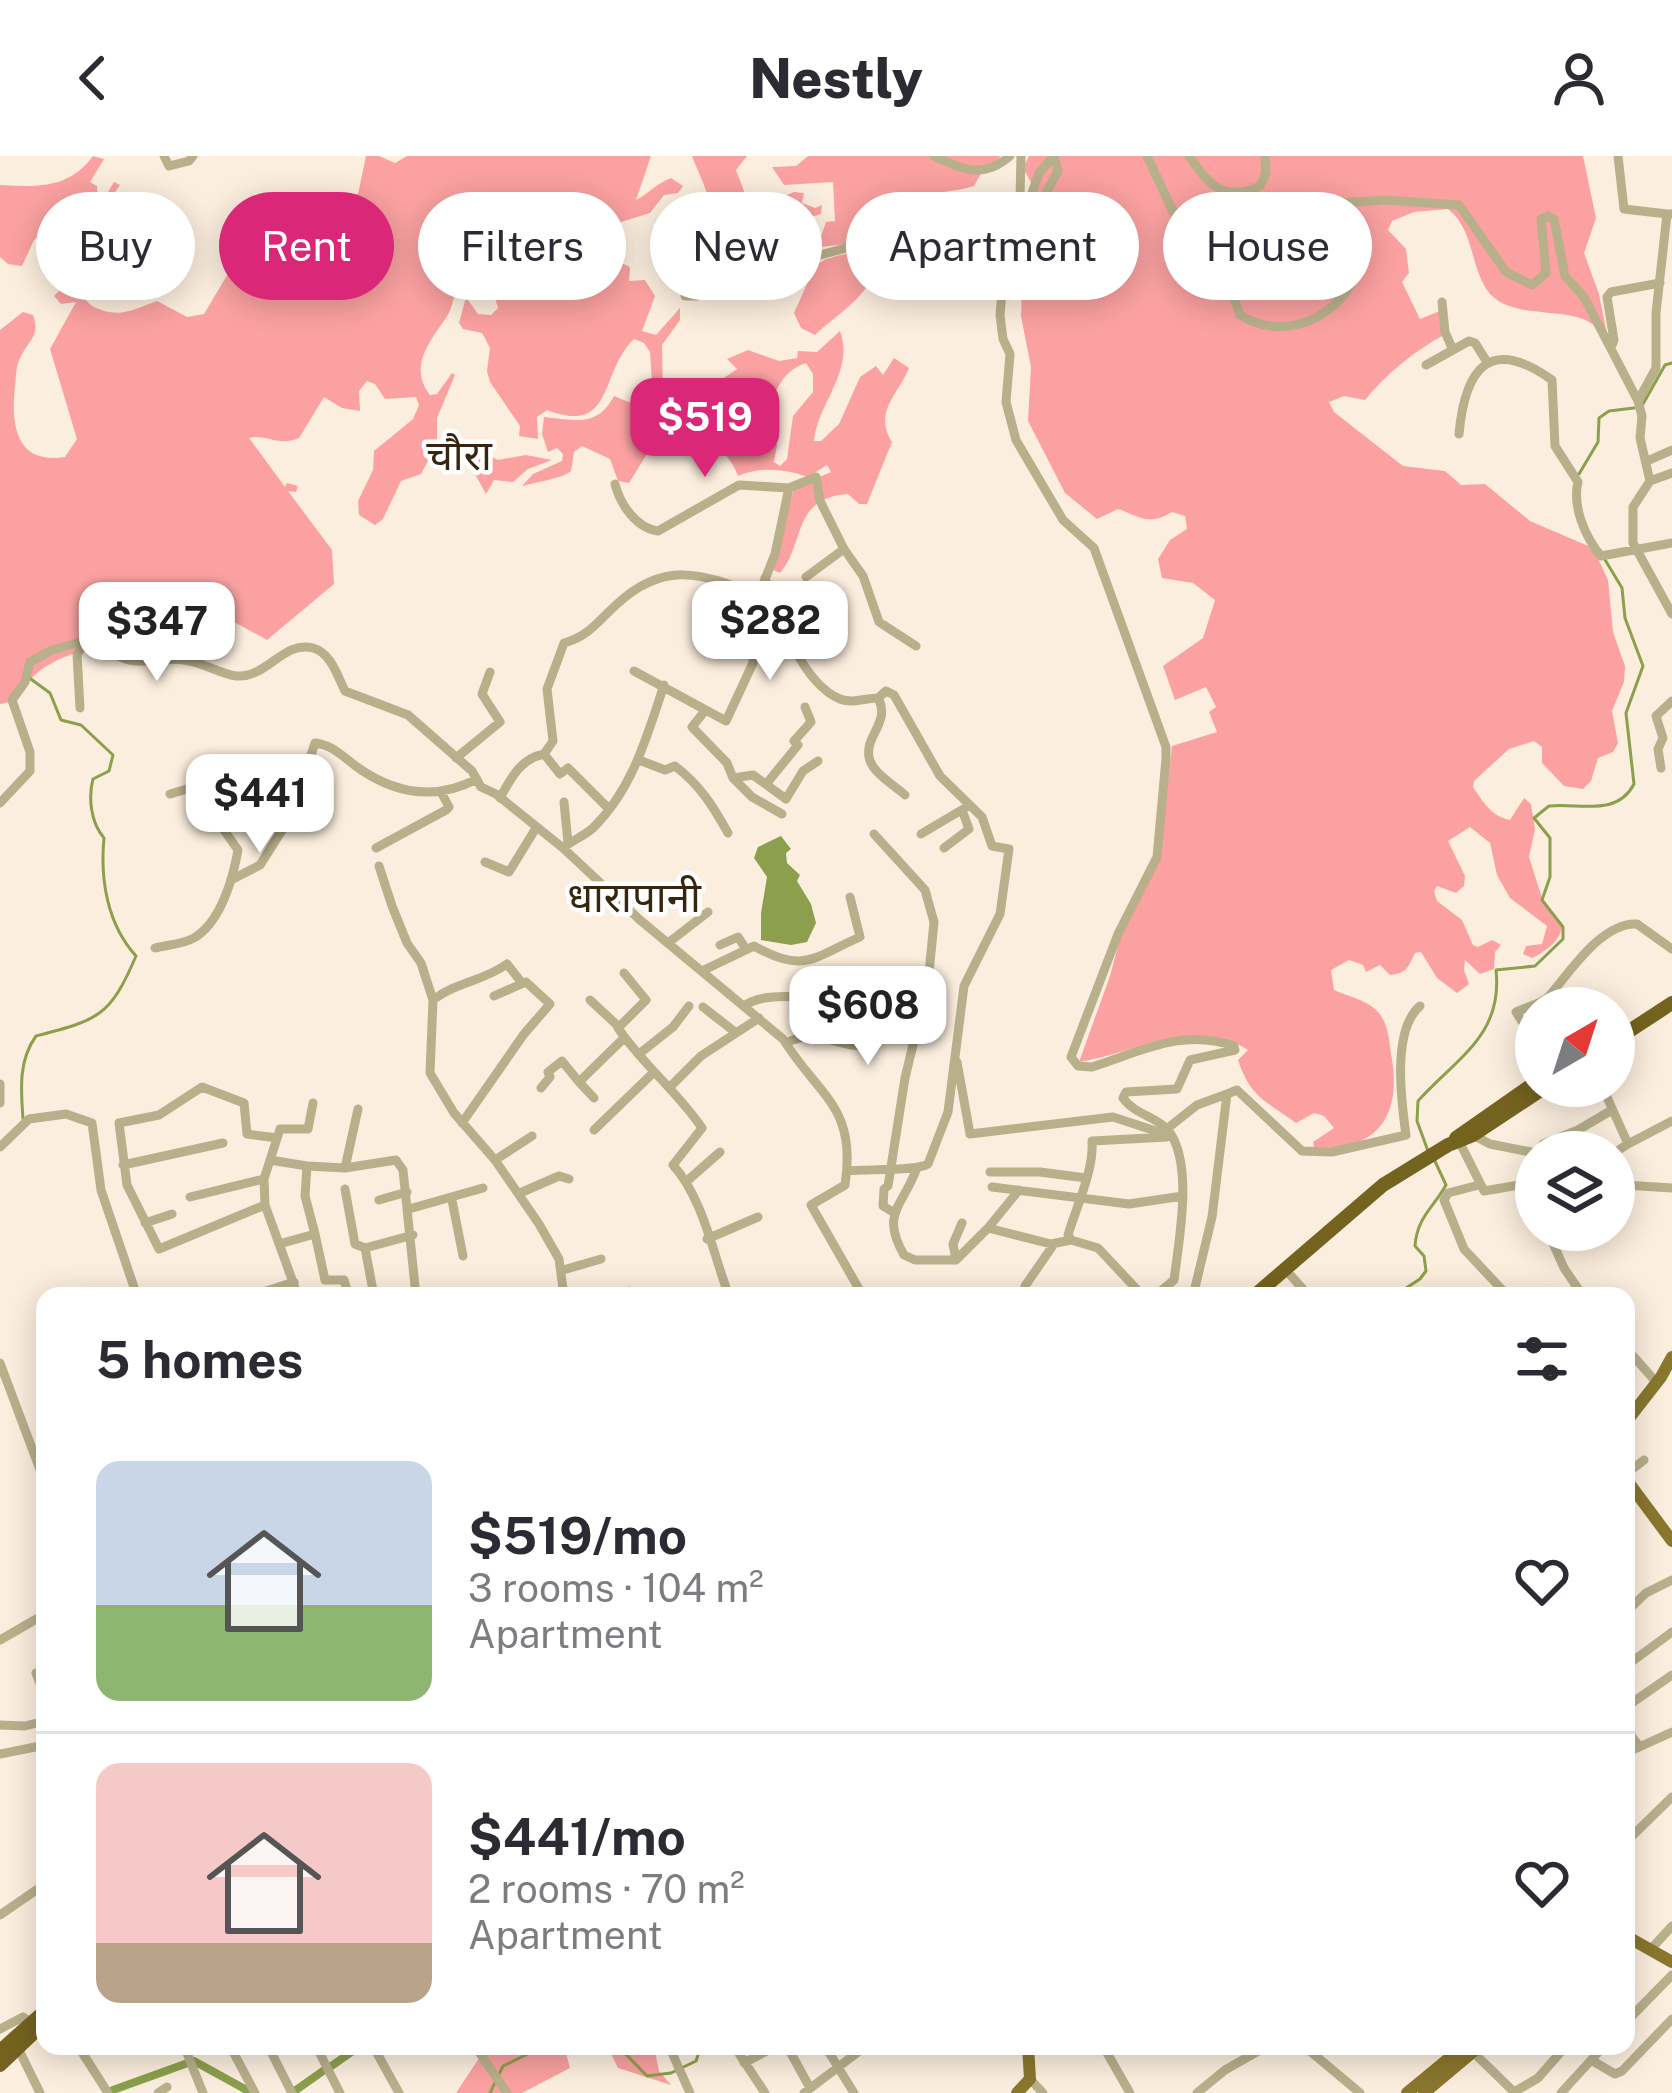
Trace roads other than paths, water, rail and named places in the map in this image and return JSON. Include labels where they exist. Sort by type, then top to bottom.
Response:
[{"type":"highway","points":[[1635,1017],[1672,993]]},
{"type":"highway","points":[[1635,1027],[1672,1003]]},
{"type":"highway","points":[[1460,1140],[1469,1126],[1515,1096]]},
{"type":"highway","points":[[1267,1287],[1412,1169],[1515,1106]]},
{"type":"highway","points":[[1274,1287],[1288,1272]]},
{"type":"highway","points":[[0,2065],[36,2026]]},
{"type":"highway","points":[[0,2051],[36,2026]]},
{"type":"main road","points":[[1635,1411],[1663,1377],[1672,1357]]},
{"type":"main road","points":[[1635,1490],[1672,1541]]},
{"type":"main road","points":[[1635,1941],[1672,1962]]},
{"type":"main road","points":[[1017,2093],[1030,2079],[1029,2055]]},
{"type":"main road","points":[[1407,2093],[1462,2055]]},
{"type":"main road","points":[[1424,2093],[1465,2055]]},
{"type":"street","points":[[164,156],[169,166],[194,156]]},
{"type":"street","points":[[934,156],[985,172],[1010,156]]},
{"type":"street","points":[[1021,156],[1023,192]]},
{"type":"street","points":[[1034,192],[1039,173],[1054,156],[1058,171],[1047,192]]},
{"type":"street","points":[[1147,156],[1178,220],[1206,262],[1228,282],[1240,315],[1250,321],[1289,326],[1334,309],[1363,265],[1360,230],[1340,212],[1343,203],[1450,202],[1466,211],[1490,255],[1506,272],[1532,285],[1546,273],[1541,219],[1554,219],[1565,276],[1584,297],[1639,406],[1640,438],[1650,481]]},
{"type":"street","points":[[1189,156],[1207,184],[1228,193],[1260,186],[1266,173],[1265,156]]},
{"type":"street","points":[[1618,156],[1624,208],[1670,214],[1660,284],[1656,368],[1639,406]]},
{"type":"street","points":[[1611,348],[1614,340],[1607,297],[1611,292],[1660,284]]},
{"type":"street","points":[[1002,300],[1003,339],[1010,354],[1006,402],[1016,440],[1063,520],[1094,548],[1166,747],[1157,857],[1118,934],[1071,1057],[1078,1066],[1092,1067],[1187,1036],[1234,1046],[1233,1054],[1190,1060],[1177,1089],[1126,1092],[1123,1098],[1169,1132],[1179,1154],[1183,1196],[1174,1280],[1166,1287]]},
{"type":"street","points":[[1442,302],[1452,348]]},
{"type":"street","points":[[1426,365],[1473,341],[1487,362]]},
{"type":"street","points":[[1459,434],[1468,381],[1487,362],[1500,359],[1520,364],[1552,380],[1555,446],[1576,480],[1585,530],[1600,556],[1672,543]]},
{"type":"street","points":[[1656,368],[1672,362]]},
{"type":"street","points":[[1647,460],[1672,450]]},
{"type":"street","points":[[1672,472],[1650,481],[1633,507],[1632,536],[1672,614]]},
{"type":"street","points":[[615,484],[619,500],[636,519],[648,530],[658,531],[740,485],[789,488],[816,477],[820,501],[863,576],[879,622],[916,646]]},
{"type":"street","points":[[634,671],[726,721],[753,664],[752,612],[775,554],[789,488]]},
{"type":"street","points":[[806,577],[844,549]]},
{"type":"street","points":[[500,798],[516,770],[532,756],[544,754],[553,741],[547,688],[564,644],[586,637],[618,603],[645,583],[673,572],[691,573],[756,595]]},
{"type":"street","points":[[765,578],[793,647],[832,694],[851,702],[878,698],[886,691],[894,694],[940,776],[966,808],[982,817],[992,846],[1009,849],[1000,914],[964,986],[954,1054],[970,1134],[1113,1117],[1169,1132]]},
{"type":"street","points":[[80,708],[77,654],[88,640]]},
{"type":"street","points":[[0,803],[30,771],[30,752],[12,700],[26,682],[31,662],[52,650],[88,640],[121,658],[143,662],[180,658],[237,676],[269,667],[290,650],[318,649],[332,662],[345,691],[408,715],[481,787],[565,846],[668,943],[786,1043],[795,1061],[842,1117],[847,1171],[842,1189],[815,1199],[812,1205],[857,1287]]},
{"type":"street","points":[[456,758],[500,722],[482,694],[490,672]]},
{"type":"street","points":[[565,846],[592,830],[621,795],[639,760],[664,685]]},
{"type":"street","points":[[878,698],[883,717],[868,754],[870,763],[905,795]]},
{"type":"street","points":[[1661,768],[1658,749],[1663,738],[1656,716],[1672,701]]},
{"type":"street","points":[[766,783],[799,745],[794,741],[811,722],[806,707]]},
{"type":"street","points":[[704,712],[692,727],[727,763],[733,778],[782,814]]},
{"type":"street","points":[[232,880],[260,865],[291,816],[315,742],[335,749],[386,784],[418,794],[458,789],[477,779]]},
{"type":"street","points":[[544,754],[560,774],[568,768],[608,808]]},
{"type":"street","points":[[639,760],[665,770],[675,766],[687,775],[708,797],[728,833]]},
{"type":"street","points":[[733,778],[753,776],[786,799],[803,772],[818,761]]},
{"type":"street","points":[[155,948],[196,937],[222,902],[238,850],[212,812],[214,789],[204,784],[170,794]]},
{"type":"street","points":[[376,848],[446,810],[449,807],[441,792]]},
{"type":"street","points":[[564,802],[565,846]]},
{"type":"street","points":[[921,834],[966,808]]},
{"type":"street","points":[[944,848],[969,830],[966,808]]},
{"type":"street","points":[[484,862],[509,872],[536,828]]},
{"type":"street","points":[[874,834],[925,890],[934,922],[922,1012],[904,1078],[882,1204],[893,1212]]},
{"type":"street","points":[[379,866],[433,1000],[430,1073],[462,1123],[520,1193],[563,1270],[564,1287]]},
{"type":"street","points":[[701,971],[754,946],[770,957],[805,963],[860,937],[850,897]]},
{"type":"street","points":[[668,943],[708,912]]},
{"type":"street","points":[[1555,987],[1616,928],[1636,924],[1670,943]]},
{"type":"street","points":[[720,945],[738,937],[746,949]]},
{"type":"street","points":[[433,1000],[456,984],[495,973],[507,964],[522,983]]},
{"type":"street","points":[[618,1026],[646,1000],[624,974]]},
{"type":"street","points":[[462,1123],[550,1004],[526,982],[494,996]]},
{"type":"street","points":[[743,1006],[763,995],[813,1000],[868,997],[892,985]]},
{"type":"street","points":[[590,1000],[618,1026],[702,1129],[673,1165],[687,1181],[726,1287]]},
{"type":"street","points":[[639,1054],[666,1034],[689,1006]]},
{"type":"street","points":[[1092,1141],[1169,1132],[1197,1105],[1237,1090],[1302,1151],[1332,1152],[1406,1135],[1401,1102],[1404,1024],[1420,1006]]},
{"type":"street","points":[[703,1007],[735,1033]]},
{"type":"street","points":[[786,1043],[821,1034],[848,1046],[867,1046],[889,1032],[902,1009]]},
{"type":"street","points":[[670,1086],[701,1056],[759,1018]]},
{"type":"street","points":[[579,1082],[624,1038]]},
{"type":"street","points":[[541,1088],[548,1072],[562,1061],[594,1099]]},
{"type":"street","points":[[957,1062],[939,1139],[928,1164],[916,1170],[893,1212],[895,1235],[904,1255],[915,1260],[956,1260],[1019,1190]]},
{"type":"street","points":[[594,1130],[653,1073]]},
{"type":"street","points":[[0,1084],[0,1102]]},
{"type":"street","points":[[265,1205],[159,1249],[127,1186],[119,1123],[159,1115],[202,1088],[244,1103],[247,1134],[277,1138]]},
{"type":"street","points":[[1195,1287],[1212,1217],[1227,1094]]},
{"type":"street","points":[[295,1287],[265,1205],[264,1179],[282,1126],[308,1130],[314,1103]]},
{"type":"street","points":[[1611,1107],[1622,1131]]},
{"type":"street","points":[[345,1168],[358,1109]]},
{"type":"street","points":[[1575,1131],[1612,1110]]},
{"type":"street","points":[[0,1148],[29,1119],[66,1114],[84,1118],[94,1130],[101,1190],[133,1287]]},
{"type":"street","points":[[1071,1240],[1068,1234],[1092,1164],[1094,1119]]},
{"type":"street","points":[[1635,1140],[1672,1120]]},
{"type":"street","points":[[495,1160],[532,1136]]},
{"type":"street","points":[[1460,1140],[1515,1146]]},
{"type":"street","points":[[1460,1140],[1484,1190],[1515,1186]]},
{"type":"street","points":[[123,1165],[223,1143]]},
{"type":"street","points":[[687,1181],[720,1152]]},
{"type":"street","points":[[271,1160],[345,1168],[396,1160],[404,1170],[416,1287]]},
{"type":"street","points":[[307,1166],[304,1196],[326,1280],[344,1280],[346,1287]]},
{"type":"street","points":[[847,1171],[889,1166],[916,1170]]},
{"type":"street","points":[[990,1172],[1086,1178]]},
{"type":"street","points":[[520,1193],[560,1176],[568,1179]]},
{"type":"street","points":[[190,1198],[264,1179]]},
{"type":"street","points":[[1479,1185],[1448,1193],[1444,1200],[1464,1249],[1500,1287]]},
{"type":"street","points":[[101,1190],[127,1186]]},
{"type":"street","points":[[1635,1186],[1672,1188]]},
{"type":"street","points":[[992,1187],[1130,1204],[1183,1196]]},
{"type":"street","points":[[409,1209],[483,1188]]},
{"type":"street","points":[[345,1189],[355,1244],[365,1248],[413,1235]]},
{"type":"street","points":[[379,1201],[406,1192]]},
{"type":"street","points":[[452,1200],[463,1256]]},
{"type":"street","points":[[145,1223],[172,1214]]},
{"type":"street","points":[[707,1239],[758,1217]]},
{"type":"street","points":[[956,1260],[953,1244],[962,1223]]},
{"type":"street","points":[[988,1228],[1054,1244],[1071,1240],[1098,1248],[1135,1287]]},
{"type":"street","points":[[279,1244],[315,1234]]},
{"type":"street","points":[[1025,1286],[1054,1244]]},
{"type":"street","points":[[365,1248],[372,1287]]},
{"type":"street","points":[[1556,1251],[1577,1287]]},
{"type":"street","points":[[563,1270],[601,1259]]},
{"type":"street","points":[[1288,1272],[1301,1287]]},
{"type":"street","points":[[278,1287],[294,1282]]},
{"type":"street","points":[[1635,1355],[1663,1377]]},
{"type":"street","points":[[0,1363],[36,1459]]},
{"type":"street","points":[[0,1398],[12,1394]]},
{"type":"street","points":[[1635,1468],[1644,1460]]},
{"type":"street","points":[[1635,1603],[1672,1580]]},
{"type":"street","points":[[0,1640],[36,1619]]},
{"type":"street","points":[[1635,1659],[1672,1632]]},
{"type":"street","points":[[1635,1702],[1672,1676]]},
{"type":"street","points":[[0,1724],[36,1723]]},
{"type":"street","points":[[1635,1748],[1672,1732]]},
{"type":"street","points":[[1635,1741],[1639,1746]]},
{"type":"street","points":[[0,1754],[36,1747]]},
{"type":"street","points":[[1635,1833],[1672,1797]]},
{"type":"street","points":[[0,1915],[36,1890]]},
{"type":"street","points":[[1651,1949],[1672,1926]]},
{"type":"street","points":[[1635,2013],[1672,1975]]},
{"type":"street","points":[[0,2029],[22,2017],[36,2024]]},
{"type":"street","points":[[1591,2060],[1615,2074],[1622,2071],[1672,2019]]},
{"type":"street","points":[[1662,2030],[1672,2038]]},
{"type":"street","points":[[18,2048],[40,2093]]},
{"type":"street","points":[[84,2055],[108,2093]]},
{"type":"street","points":[[188,2055],[203,2093]]},
{"type":"street","points":[[235,2055],[255,2093]]},
{"type":"street","points":[[273,2055],[292,2093]]},
{"type":"street","points":[[321,2055],[340,2093]]},
{"type":"street","points":[[379,2055],[399,2093]]},
{"type":"street","points":[[482,2055],[507,2093]]},
{"type":"street","points":[[673,2055],[690,2093]]},
{"type":"street","points":[[739,2055],[764,2093]]},
{"type":"street","points":[[744,2063],[759,2055]]},
{"type":"street","points":[[791,2055],[807,2091],[855,2055]]},
{"type":"street","points":[[830,2055],[854,2093]]},
{"type":"street","points":[[1108,2055],[1130,2093]]},
{"type":"street","points":[[1197,2093],[1251,2055]]},
{"type":"street","points":[[1315,2055],[1360,2093]]},
{"type":"street","points":[[1479,2055],[1515,2093],[1538,2078],[1558,2055]]},
{"type":"street","points":[[1569,2091],[1596,2055]]},
{"type":"street","points":[[1030,2079],[1043,2093]]},
{"type":"waterway","points":[[1643,404],[1665,365],[1672,363]]},
{"type":"waterway","points":[[1579,474],[1598,442],[1599,418],[1609,411],[1634,408]]},
{"type":"waterway","points":[[1428,1151],[1417,1121],[1418,1101],[1485,1028],[1496,992],[1496,970],[1535,966],[1563,939],[1563,927],[1542,900],[1550,877],[1550,838],[1534,818],[1549,806],[1608,805],[1634,784],[1626,713],[1643,666],[1625,618],[1622,588],[1604,558]]},
{"type":"waterway","points":[[23,1119],[23,1066],[36,1036],[100,1013],[118,992],[136,956],[112,915],[103,869],[104,838],[92,810],[93,779],[109,771],[113,755],[81,725],[61,720],[50,693],[28,677]]},
{"type":"waterway","points":[[1408,1287],[1426,1271],[1424,1256],[1415,1246],[1416,1236],[1446,1185],[1434,1159]]},
{"type":"waterway","points":[[330,2067],[347,2055]]},
{"type":"waterway","points":[[490,2093],[503,2066],[526,2055]]},
{"type":"waterway","points":[[627,2055],[647,2076],[671,2073],[696,2061],[698,2055]]},
{"type":"waterway","points":[[194,2061],[252,2093]]},
{"type":"waterway","points":[[113,2090],[185,2064]]},
{"type":"waterway","points":[[296,2090],[323,2071]]},
{"type":"district","name":"चौरा","points":[[459,455]]},
{"type":"district","name":"धारापानी","points":[[634,897]]}]
